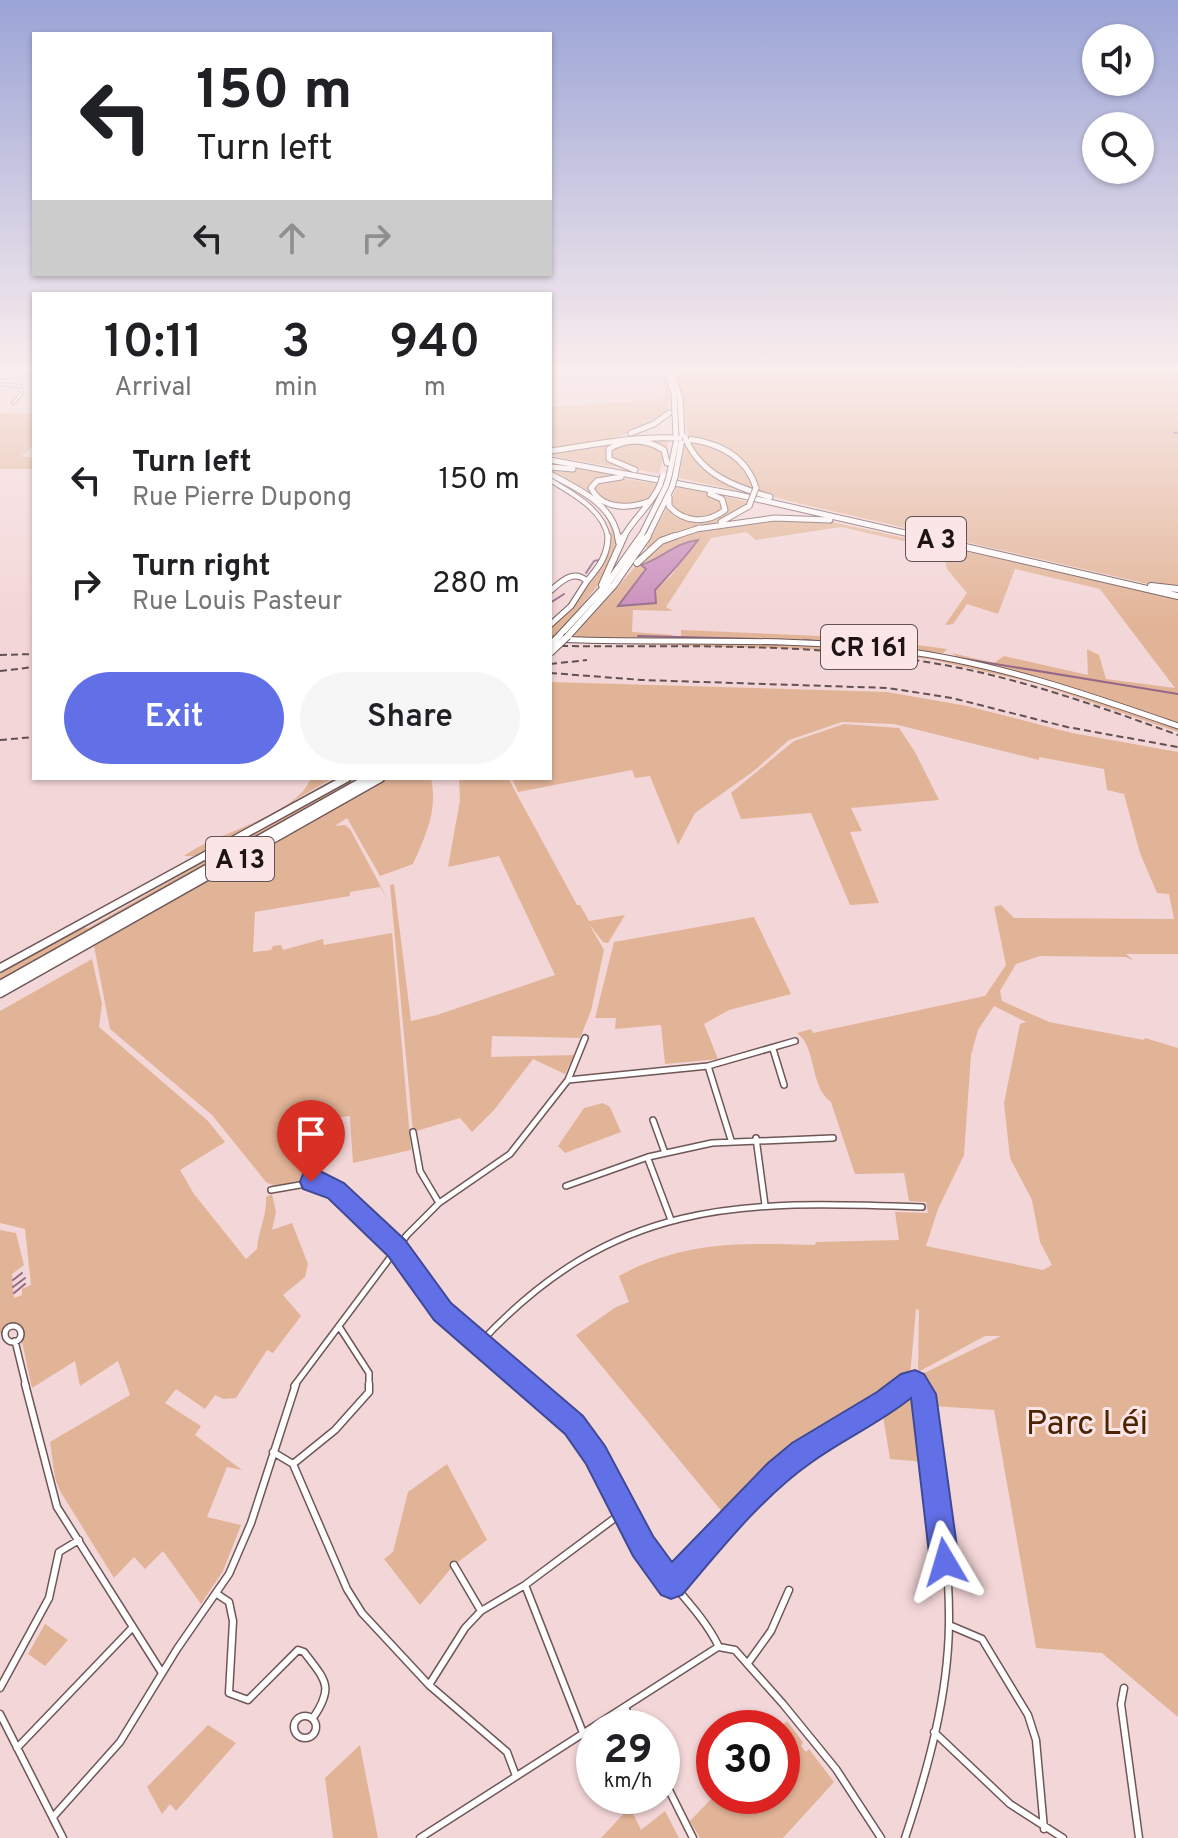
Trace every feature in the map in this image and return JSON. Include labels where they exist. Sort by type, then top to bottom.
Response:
[{"type":"highway","name":"A 3","points":[[607,454],[609,459],[619,465],[682,481],[1178,593]]},
{"type":"highway","name":"A 3","points":[[664,454],[667,463]]},
{"type":"highway","points":[[642,479],[607,477],[594,482],[591,491],[605,503],[625,507],[642,505],[666,486],[669,476],[667,463],[671,454]]},
{"type":"highway","points":[[552,651],[642,536],[666,486],[675,454]]},
{"type":"highway","name":"A 3","points":[[692,454],[720,478],[805,507]]},
{"type":"highway","name":"A 3","points":[[616,583],[661,541],[732,517],[749,506],[756,488],[753,477],[742,464],[727,454]]},
{"type":"highway","name":"A 3","points":[[552,459],[682,481]]},
{"type":"highway","name":"A 3","points":[[552,459],[739,495],[941,543]]},
{"type":"highway","name":"A 3","points":[[552,467],[698,490],[1178,593]]},
{"type":"highway","points":[[552,475],[609,513],[618,530],[619,550]]},
{"type":"highway","points":[[552,644],[564,636],[616,583],[649,536],[669,495],[666,486]]},
{"type":"highway","name":"A 3","points":[[669,495],[671,510],[686,518],[705,520],[724,512],[726,506],[722,499],[698,490]]},
{"type":"highway","points":[[594,600],[628,528],[656,495]]},
{"type":"highway","name":"A 3","points":[[696,529],[788,517],[852,524]]},
{"type":"highway","name":"A 13","points":[[98,935],[366,780]]},
{"type":"highway","name":"A 13","points":[[0,985],[98,935],[376,780]]},
{"type":"highway","name":"A 13","points":[[0,993],[85,942]]},
{"type":"main road","points":[[552,481],[596,510],[607,524],[606,553],[576,598],[552,623]]},
{"type":"main road","points":[[576,598],[565,588],[565,577],[588,578]]},
{"type":"main road","points":[[552,591],[580,589]]},
{"type":"main road","name":"CR 161","points":[[552,639],[802,643],[925,654],[1040,679],[1178,726]]},
{"type":"main road","points":[[0,968],[343,780]]},
{"type":"street","points":[[53,1817],[120,1742],[162,1673],[217,1594],[241,1548],[294,1387],[397,1248],[439,1203],[510,1154],[568,1080],[585,1038]]},
{"type":"street","points":[[568,1080],[708,1066],[795,1041]]},
{"type":"street","points":[[772,1048],[784,1085]]},
{"type":"street","points":[[708,1066],[731,1140]]},
{"type":"street","points":[[653,1120],[665,1153]]},
{"type":"street","points":[[413,1132],[420,1171],[439,1203]]},
{"type":"street","points":[[756,1138],[765,1205]]},
{"type":"street","points":[[566,1186],[647,1157],[731,1140],[833,1138]]},
{"type":"street","points":[[647,1157],[671,1220]]},
{"type":"street","points":[[271,1190],[311,1182],[329,1185],[397,1248],[442,1312],[574,1425],[596,1455],[643,1546],[671,1584],[709,1626],[719,1647]]},
{"type":"street","points":[[479,1344],[523,1300],[574,1263],[628,1236],[671,1220],[710,1211],[765,1205],[922,1207]]},
{"type":"street","points":[[293,1464],[335,1430],[369,1392],[369,1373],[340,1328]]},
{"type":"street","points":[[15,1341],[51,1492],[162,1673]]},
{"type":"street","points":[[671,1584],[754,1493],[790,1462],[886,1402],[905,1386],[915,1383],[924,1394],[949,1625],[947,1662],[934,1732],[905,1838]]},
{"type":"street","points":[[273,1452],[284,1455],[293,1464],[347,1589],[362,1613],[429,1685],[507,1752],[516,1776]]},
{"type":"street","points":[[429,1685],[465,1628],[481,1611],[525,1585],[623,1512]]},
{"type":"street","points":[[0,1688],[49,1598],[59,1552],[79,1540]]},
{"type":"street","points":[[454,1565],[481,1611]]},
{"type":"street","points":[[525,1585],[576,1715]]},
{"type":"street","points":[[748,1663],[771,1631],[789,1590]]},
{"type":"street","points":[[217,1594],[229,1602],[233,1621],[229,1693],[240,1700],[248,1700],[298,1650],[304,1652],[330,1693],[313,1718]]},
{"type":"street","points":[[949,1625],[982,1639],[1028,1715],[1036,1740],[1044,1829]]},
{"type":"street","points":[[17,1748],[132,1628]]},
{"type":"street","points":[[620,1710],[719,1647],[730,1647],[748,1663],[836,1769],[881,1838]]},
{"type":"street","points":[[1124,1688],[1121,1704],[1139,1838]]},
{"type":"street","points":[[0,1714],[63,1838]]},
{"type":"street","points":[[934,1732],[1009,1805],[1063,1838]]},
{"type":"street","points":[[420,1838],[576,1737]]},
{"type":"street","points":[[680,1812],[693,1838]]},
{"type":"green space","points":[[0,454],[24,454],[22,456],[32,458],[32,469],[0,469]]},
{"type":"green space","points":[[552,454],[607,454],[607,458],[627,469],[552,456]]},
{"type":"green space","points":[[611,454],[664,455],[659,474],[632,468],[612,459]]},
{"type":"green space","points":[[683,454],[692,454],[715,476],[764,496],[679,478]]},
{"type":"green space","points":[[697,454],[730,456],[741,465],[759,490],[749,469],[729,454],[1178,454],[1178,591],[793,502],[733,482],[707,465]]},
{"type":"green space","points":[[552,463],[611,473],[611,476],[600,478],[590,485],[594,499],[552,473],[552,468],[579,469],[552,466]]},
{"type":"green space","points":[[621,478],[657,484],[645,503],[609,502],[593,489],[600,481]]},
{"type":"green space","points":[[676,487],[710,495],[723,508],[704,518],[682,513],[670,504]]},
{"type":"green space","points":[[719,495],[749,502],[727,518],[646,547],[667,507],[680,517],[706,520],[728,510],[726,501]]},
{"type":"green space","points":[[602,512],[613,526],[616,542],[612,559],[592,593],[556,635],[574,636],[641,560],[668,540],[687,533],[775,519],[828,521],[1178,598],[1178,724],[1041,678],[960,659],[952,653],[994,663],[1004,656],[1088,675],[1087,649],[1099,655],[1106,679],[1175,688],[1100,589],[1015,569],[998,614],[967,604],[953,624],[945,625],[967,593],[947,569],[945,558],[951,552],[841,527],[756,540],[746,532],[711,538],[666,607],[673,611],[633,610],[632,632],[673,635],[669,638],[552,637],[552,625],[597,574],[611,543],[610,527]],"holes":[[[697,539],[671,576],[655,590],[656,603],[626,605],[636,581],[652,563],[684,543]]]},
{"type":"green space","points":[[681,630],[867,638],[947,649],[943,653],[689,640],[681,636]]},
{"type":"green space","points":[[552,642],[786,644],[927,657],[1054,687],[1178,729],[1178,732],[1035,683],[929,659],[841,650]]},
{"type":"green space","name":"Parc Léi","points":[[552,682],[887,692],[967,706],[1072,733],[1178,752],[1178,954],[1126,954],[1134,961],[1126,957],[1040,956],[1016,964],[1000,991],[1002,1001],[1049,1022],[1145,1038],[1178,1048],[1178,1717],[1102,1653],[1036,1648],[994,1410],[933,1406],[930,1390],[920,1382],[920,1375],[1001,1336],[985,1336],[918,1372],[919,1310],[916,1309],[910,1376],[883,1401],[874,1398],[776,1463],[723,1513],[576,1335],[616,1307],[629,1302],[619,1276],[643,1264],[714,1246],[899,1240],[895,1212],[928,1213],[926,1202],[909,1201],[904,1173],[855,1174],[831,1102],[819,1086],[808,1047],[797,1033],[811,1029],[813,1033],[985,996],[1006,965],[994,907],[1001,905],[1014,918],[1174,919],[1169,894],[1157,893],[1140,853],[1124,794],[1107,790],[1104,769],[1039,757],[1039,760],[894,724],[842,722],[789,740],[755,770],[695,813],[678,845],[650,776],[635,778],[632,770],[518,792],[513,780],[552,780]],"holes":[[[994,1006],[1026,1022],[1020,1024],[1004,1103],[1010,1158],[1032,1200],[1040,1242],[1052,1265],[1043,1270],[926,1246],[938,1209],[964,1155],[971,1055],[978,1030]]]},
{"type":"green space","points":[[844,724],[899,728],[939,800],[851,808],[862,831],[850,832],[879,903],[850,905],[811,813],[741,819],[731,793],[794,741]]},
{"type":"green space","points":[[310,780],[330,780],[296,802],[338,780],[196,856],[184,856],[272,813],[303,792]]},
{"type":"green space","points":[[347,780],[358,780],[0,979],[0,972],[83,927],[88,928]]},
{"type":"green space","points":[[382,780],[431,780],[432,812],[413,864],[380,876],[347,818],[335,826],[345,825],[350,829],[387,898],[380,887],[350,892],[350,896],[255,912],[253,952],[271,950],[273,946],[281,945],[283,950],[323,939],[324,945],[392,933],[411,1150],[353,1163],[350,1116],[341,1117],[318,1177],[279,1186],[266,1182],[212,1115],[110,1029],[94,946]]},
{"type":"green space","points":[[459,780],[509,780],[577,905],[589,921],[625,915],[608,943],[603,942],[589,924],[604,950],[591,1011],[580,1038],[492,1036],[491,1057],[574,1055],[565,1074],[533,1059],[494,1110],[472,1132],[460,1118],[413,1132],[390,885],[394,884],[411,1021],[555,975],[499,856],[448,867],[460,800]]},
{"type":"green space","points":[[754,917],[791,994],[729,1010],[704,1024],[718,1059],[665,1064],[661,1025],[615,1029],[616,1018],[595,1018],[614,942]]},
{"type":"green space","points":[[92,959],[102,1004],[99,1027],[208,1121],[225,1142],[180,1170],[194,1194],[246,1259],[257,1249],[266,1197],[272,1194],[276,1212],[272,1230],[292,1223],[308,1264],[305,1277],[283,1295],[301,1316],[273,1353],[267,1350],[236,1398],[223,1399],[215,1395],[205,1409],[176,1389],[165,1403],[201,1426],[195,1435],[242,1470],[227,1467],[207,1517],[241,1525],[223,1571],[201,1604],[163,1551],[145,1569],[134,1557],[114,1578],[55,1478],[50,1442],[130,1395],[118,1361],[80,1386],[75,1361],[32,1388],[22,1342],[23,1328],[14,1324],[0,1334],[0,1230],[16,1233],[24,1265],[12,1274],[14,1298],[22,1295],[22,1289],[31,1285],[25,1229],[0,1223],[0,1011]]},
{"type":"green space","points":[[603,1103],[610,1107],[621,1132],[565,1153],[558,1146],[584,1108]]},
{"type":"green space","points":[[906,1388],[914,1388],[919,1393],[925,1462],[890,1459],[882,1410]]},
{"type":"green space","points":[[447,1464],[487,1540],[454,1565],[420,1605],[384,1559],[393,1552],[408,1492]]},
{"type":"green space","points":[[45,1624],[68,1640],[45,1666],[28,1654]]},
{"type":"green space","points":[[208,1725],[236,1743],[176,1811],[170,1804],[162,1814],[147,1787]]},
{"type":"green space","points":[[800,1738],[803,1742],[801,1746],[806,1752],[809,1749],[834,1782],[783,1838],[700,1838],[690,1821],[697,1814],[800,1814]]},
{"type":"green space","points":[[360,1745],[378,1838],[333,1838],[325,1778]]},
{"type":"green space","points":[[623,1814],[633,1814],[641,1830],[661,1814],[667,1814],[679,1838],[601,1838]]},
{"type":"shaded area","points":[[698,540],[655,590],[656,603],[618,606],[646,569],[641,565]]},
{"type":"waterway","points":[[586,573],[594,561],[599,560]]},
{"type":"waterway","points":[[552,602],[564,594]]},
{"type":"waterway","points":[[638,636],[757,639]]},
{"type":"waterway","points":[[804,640],[898,648],[1178,694]]},
{"type":"waterway","points":[[13,1280],[22,1273]]},
{"type":"waterway","points":[[13,1287],[25,1278]]},
{"type":"waterway","points":[[14,1293],[25,1284]]},
{"type":"railway","points":[[552,646],[742,647],[886,656],[964,669],[1026,684],[1178,735]]},
{"type":"railway","points":[[0,655],[32,654]]},
{"type":"railway","points":[[552,664],[587,660]]},
{"type":"railway","points":[[0,671],[32,667]]},
{"type":"railway","points":[[552,673],[642,680],[888,688],[952,698],[1067,727],[1178,747]]},
{"type":"railway","points":[[0,740],[32,737]]},
{"type":"route","points":[[311,1182],[322,1182],[336,1190],[397,1248],[442,1312],[574,1425],[596,1455],[643,1546],[671,1584],[754,1493],[778,1472],[802,1452],[886,1402],[910,1383],[915,1383],[924,1394],[945,1562]]}]
